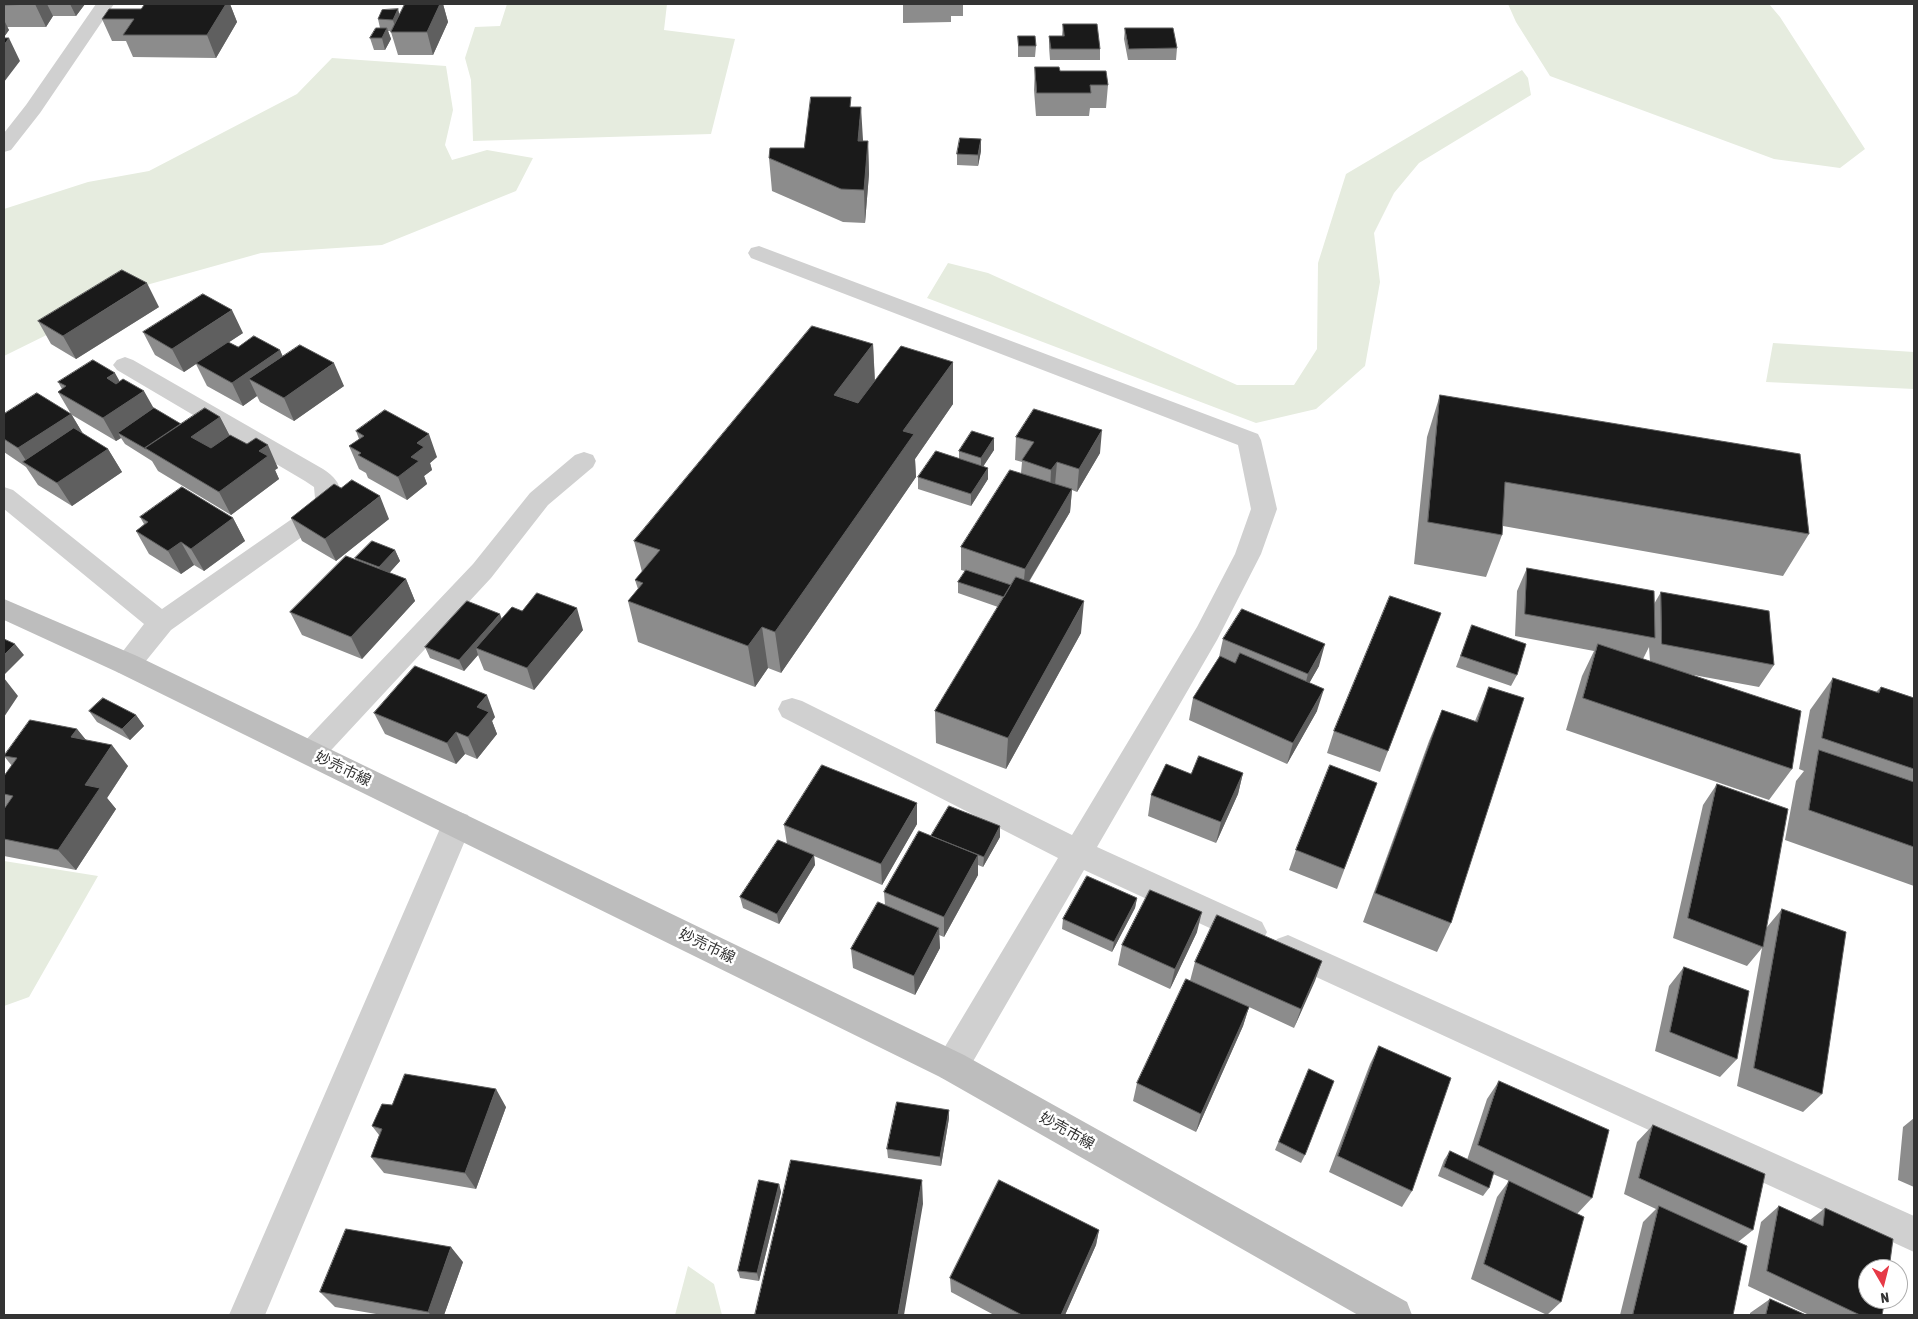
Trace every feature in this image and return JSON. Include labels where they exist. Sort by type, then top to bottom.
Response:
[{"type":"main road","name":"妙売市線","points":[[4,609],[127,664],[952,1066],[1394,1315]]},
{"type":"street","points":[[4,146],[33,109],[105,4]]},
{"type":"street","points":[[759,253],[1249,440],[1264,508],[1248,554],[1207,633],[952,1066]]},
{"type":"street","points":[[126,365],[314,475],[326,484],[328,498],[320,511],[161,623],[127,664]]},
{"type":"street","points":[[311,753],[482,571],[539,499],[584,461]]},
{"type":"street","points":[[4,496],[161,623]]},
{"type":"street","points":[[792,709],[1078,853],[1914,1234]]},
{"type":"street","points":[[247,1315],[457,824]]},
{"type":"shaded area","points":[[507,4],[667,4],[664,30],[735,39],[711,134],[473,141],[471,80],[465,58],[475,27],[500,26]]},
{"type":"shaded area","points":[[1508,4],[1769,4],[1780,17],[1865,149],[1840,168],[1774,159],[1550,76],[1516,22]]},
{"type":"shaded area","points":[[332,58],[446,66],[453,110],[445,145],[452,160],[487,150],[533,158],[516,191],[382,245],[261,253],[150,284],[4,356],[4,209],[88,182],[149,171],[297,94]]},
{"type":"shaded area","points":[[1522,70],[1528,78],[1531,95],[1419,163],[1394,193],[1374,233],[1380,282],[1365,366],[1316,409],[1256,423],[927,298],[948,263],[988,273],[1237,385],[1294,385],[1317,349],[1318,263],[1346,174]]},
{"type":"shaded area","points":[[1773,343],[1914,352],[1914,389],[1766,382]]},
{"type":"shaded area","points":[[4,861],[98,876],[29,997],[4,1006]]},
{"type":"shaded area","points":[[688,1266],[714,1284],[722,1315],[675,1315]]},
{"type":"building","points":[[145,4],[226,4],[207,35],[123,35],[134,19],[102,19],[109,9],[141,9]]},
{"type":"building","points":[[405,4],[440,4],[427,32],[391,32]]},
{"type":"building","points":[[398,9],[393,20],[378,19],[382,10]]},
{"type":"building","points":[[1063,24],[1097,24],[1100,49],[1051,49],[1049,36],[1064,36]]},
{"type":"building","points":[[376,28],[387,28],[382,38],[370,38]]},
{"type":"building","points":[[1125,28],[1173,28],[1177,48],[1129,49]]},
{"type":"building","points":[[1018,36],[1035,36],[1036,46],[1019,46]]},
{"type":"building","points":[[4,38],[9,38],[4,45]]},
{"type":"building","points":[[1035,67],[1059,67],[1060,71],[1106,71],[1108,85],[1090,85],[1091,93],[1037,93]]},
{"type":"building","points":[[811,97],[851,97],[850,107],[861,107],[858,141],[868,141],[864,190],[841,189],[769,158],[770,148],[804,148]]},
{"type":"building","points":[[960,138],[981,139],[978,155],[957,154]]},
{"type":"building","points":[[122,270],[147,283],[63,336],[38,321]]},
{"type":"building","points":[[203,294],[232,310],[172,349],[143,332]]},
{"type":"building","points":[[812,326],[873,344],[834,395],[858,403],[901,346],[953,362],[903,431],[914,434],[775,632],[762,627],[748,646],[628,601],[643,583],[635,580],[660,550],[634,541]]},
{"type":"building","points":[[254,336],[280,350],[232,383],[196,363],[228,342],[238,347]]},
{"type":"building","points":[[300,345],[334,363],[284,398],[249,379]]},
{"type":"building","points":[[93,360],[115,373],[107,378],[116,384],[123,379],[144,391],[103,418],[58,392],[66,386],[58,382]]},
{"type":"building","points":[[37,393],[71,414],[18,448],[4,439],[4,414]]},
{"type":"building","points":[[1440,395],[1800,454],[1809,534],[1505,482],[1502,535],[1428,522]]},
{"type":"building","points":[[154,408],[181,424],[146,449],[118,433]]},
{"type":"building","points":[[205,408],[220,417],[191,437],[211,448],[230,435],[247,444],[256,438],[268,445],[259,451],[268,456],[219,492],[145,448]]},
{"type":"building","points":[[1034,409],[1102,430],[1079,469],[1057,462],[1051,470],[1022,460],[1034,442],[1016,437]]},
{"type":"building","points":[[385,410],[429,434],[417,443],[424,447],[411,457],[419,461],[398,477],[358,455],[361,453],[349,446],[364,436],[356,431]]},
{"type":"building","points":[[74,428],[108,449],[57,483],[23,462]]},
{"type":"building","points":[[972,431],[994,438],[981,458],[959,451]]},
{"type":"building","points":[[936,451],[988,468],[971,494],[918,477]]},
{"type":"building","points":[[1010,470],[1072,489],[1025,569],[961,547]]},
{"type":"building","points":[[352,480],[380,496],[325,539],[291,518],[334,484],[341,488]]},
{"type":"building","points":[[182,487],[233,518],[191,549],[181,542],[168,551],[136,531],[148,522],[140,517]]},
{"type":"building","points":[[372,541],[395,550],[379,567],[355,558]]},
{"type":"building","points":[[346,556],[406,579],[351,637],[290,612]]},
{"type":"building","points":[[1527,568],[1654,591],[1655,638],[1525,614]]},
{"type":"building","points":[[966,570],[1011,585],[1004,597],[958,582]]},
{"type":"building","points":[[1016,577],[1084,601],[1008,738],[935,711]]},
{"type":"building","points":[[1661,592],[1769,611],[1774,665],[1662,644]]},
{"type":"building","points":[[537,593],[577,608],[527,668],[476,648],[512,607],[522,611]]},
{"type":"building","points":[[1390,596],[1441,613],[1388,751],[1334,731]]},
{"type":"building","points":[[467,601],[500,614],[459,660],[425,647]]},
{"type":"building","points":[[1242,609],[1325,644],[1308,674],[1223,639]]},
{"type":"building","points":[[1472,625],[1526,644],[1517,675],[1461,656]]},
{"type":"building","points":[[4,639],[15,644],[4,655]]},
{"type":"building","points":[[1598,644],[1801,711],[1792,769],[1583,698]]},
{"type":"building","points":[[1240,653],[1324,689],[1293,743],[1193,698],[1220,656],[1235,663]]},
{"type":"building","points":[[415,666],[487,695],[477,707],[489,712],[468,737],[456,732],[447,743],[374,713]]},
{"type":"building","points":[[1833,678],[1879,693],[1881,687],[1914,698],[1914,769],[1822,738]]},
{"type":"building","points":[[1489,687],[1524,698],[1451,923],[1375,893],[1442,710],[1477,722]]},
{"type":"building","points":[[103,698],[136,715],[122,729],[89,711]]},
{"type":"building","points":[[30,720],[77,729],[71,737],[112,745],[85,785],[100,788],[58,850],[4,839],[4,809],[13,796],[4,794],[4,776],[17,758],[4,756]]},
{"type":"building","points":[[1819,750],[1914,782],[1914,847],[1809,810]]},
{"type":"building","points":[[1199,756],[1243,773],[1221,822],[1151,795],[1166,764],[1191,774]]},
{"type":"building","points":[[822,765],[917,803],[881,864],[784,825]]},
{"type":"building","points":[[1330,765],[1377,783],[1344,869],[1296,850]]},
{"type":"building","points":[[1717,784],[1788,809],[1763,947],[1688,918]]},
{"type":"building","points":[[949,806],[1000,826],[984,857],[931,836]]},
{"type":"building","points":[[919,831],[978,855],[944,917],[884,892]]},
{"type":"building","points":[[778,840],[814,855],[777,914],[740,897]]},
{"type":"building","points":[[1087,876],[1137,898],[1114,942],[1063,919]]},
{"type":"building","points":[[1150,890],[1202,912],[1175,969],[1122,945]]},
{"type":"building","points":[[878,902],[939,928],[914,976],[851,949]]},
{"type":"building","points":[[1782,909],[1846,932],[1822,1094],[1754,1068]]},
{"type":"building","points":[[1217,915],[1322,961],[1301,1009],[1195,962]]},
{"type":"building","points":[[1684,967],[1749,991],[1737,1059],[1670,1032]]},
{"type":"building","points":[[1186,979],[1249,1007],[1201,1114],[1137,1083]]},
{"type":"building","points":[[1379,1046],[1451,1078],[1412,1191],[1338,1156]]},
{"type":"building","points":[[1309,1069],[1334,1081],[1305,1155],[1279,1142]]},
{"type":"building","points":[[405,1074],[496,1089],[465,1173],[371,1157],[382,1129],[372,1126],[382,1104],[392,1105]]},
{"type":"building","points":[[1499,1081],[1609,1130],[1592,1198],[1478,1145]]},
{"type":"building","points":[[897,1102],[949,1110],[940,1157],[887,1149]]},
{"type":"building","points":[[1653,1125],[1765,1174],[1753,1230],[1639,1178]]},
{"type":"building","points":[[1450,1151],[1494,1172],[1489,1188],[1444,1167]]},
{"type":"building","points":[[791,1160],[922,1180],[898,1315],[755,1315]]},
{"type":"building","points":[[759,1180],[779,1184],[757,1273],[738,1271]]},
{"type":"building","points":[[999,1180],[1099,1230],[1061,1315],[1022,1315],[950,1278]]},
{"type":"building","points":[[1509,1181],[1584,1217],[1561,1302],[1484,1264]]},
{"type":"building","points":[[1659,1206],[1747,1246],[1733,1315],[1633,1315]]},
{"type":"building","points":[[1779,1206],[1823,1226],[1825,1208],[1893,1239],[1890,1259],[1858,1259],[1858,1309],[1883,1309],[1882,1315],[1860,1315],[1767,1271]]},
{"type":"building","points":[[346,1229],[451,1247],[428,1312],[320,1292]]},
{"type":"building","points":[[1770,1299],[1806,1315],[1766,1315]]}]
